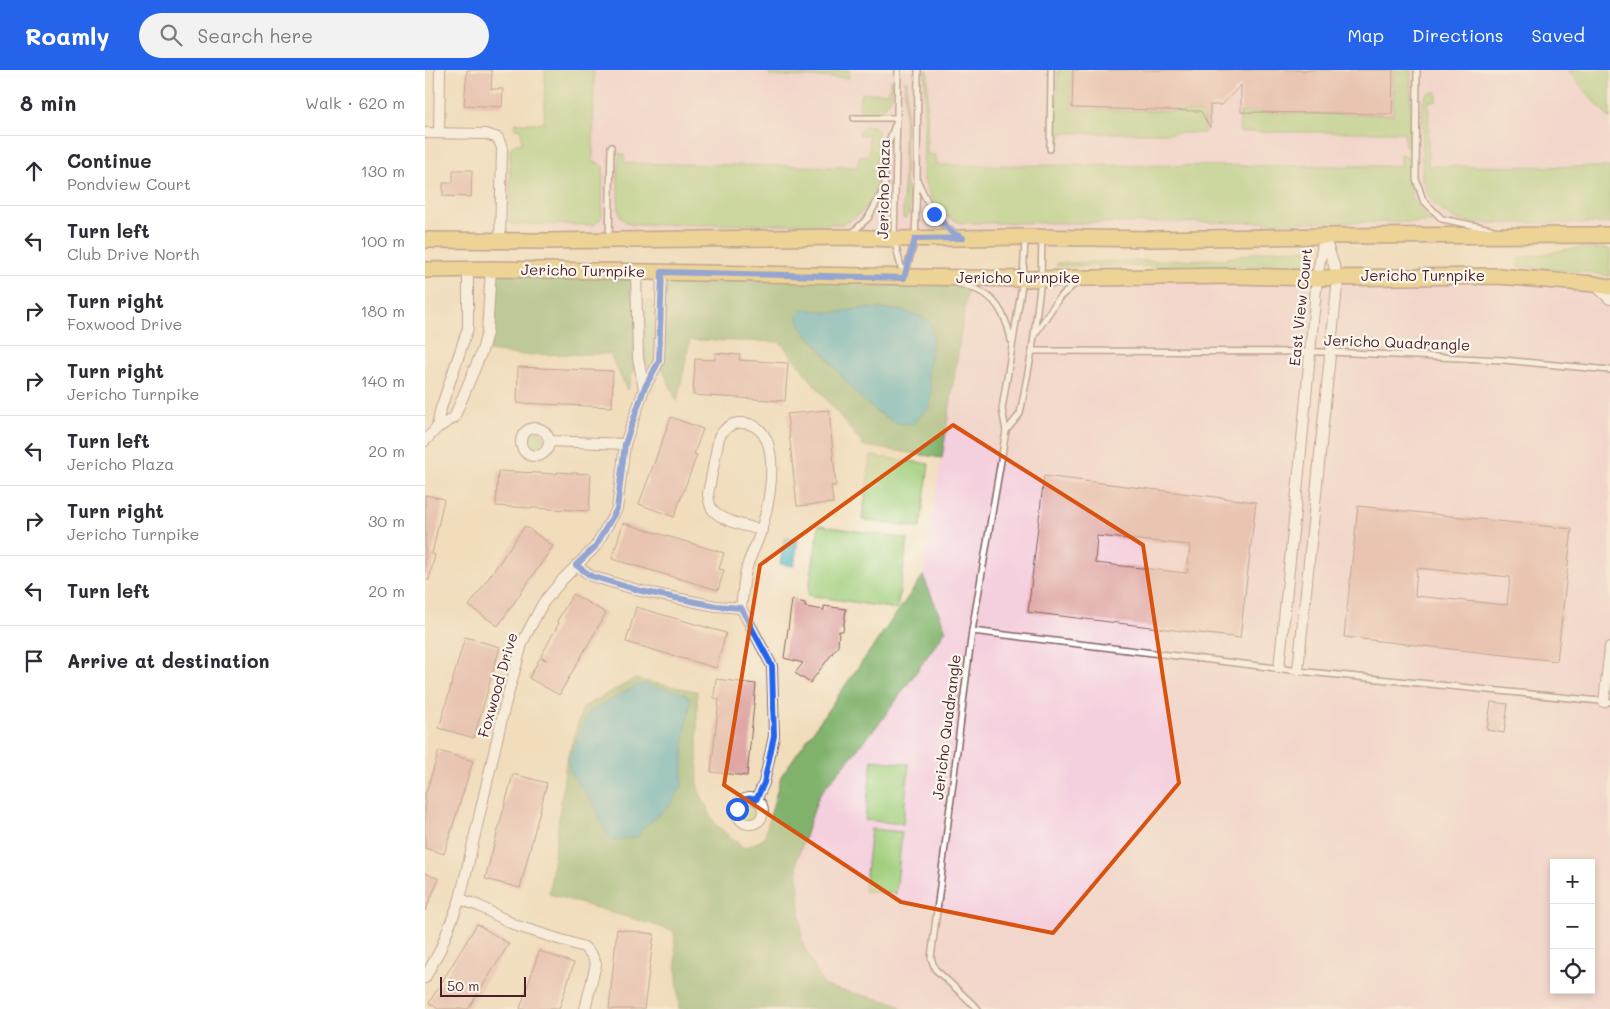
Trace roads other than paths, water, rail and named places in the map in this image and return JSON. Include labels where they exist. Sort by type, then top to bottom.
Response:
[{"type":"main road","name":"Jericho Turnpike","points":[[425,240],[846,237],[894,239],[1025,237],[1152,239],[1610,235]]},
{"type":"main road","name":"Jericho Turnpike","points":[[425,270],[491,269],[1023,279],[1232,276],[1317,278],[1498,276],[1610,287]]},
{"type":"street","points":[[439,134],[440,70]]},
{"type":"street","points":[[425,133],[486,134],[498,138],[502,148],[500,240]]},
{"type":"street","name":"East View Court","points":[[1298,670],[1338,277],[1324,236]]},
{"type":"street","name":"East View Court","points":[[1279,668],[1317,278],[1324,236]]},
{"type":"street","points":[[437,428],[439,411],[467,334],[468,269]]},
{"type":"street","points":[[425,441],[437,428],[454,418],[485,342],[491,269]]},
{"type":"street","points":[[636,272],[638,358],[644,389]]},
{"type":"street","name":"Foxwood Drive","points":[[425,978],[440,950],[460,899],[505,705],[523,641],[543,603],[576,565],[595,547],[617,509],[625,444],[644,389],[659,361],[662,272]]},
{"type":"street","points":[[1594,284],[1610,299]]},
{"type":"street","points":[[756,800],[764,783],[774,736],[772,666],[741,608],[747,569],[762,530],[770,484],[770,458],[767,438],[760,429],[750,424],[731,424],[723,430],[719,437],[708,494],[710,504],[713,510],[737,524],[762,530]]},
{"type":"street","points":[[549,441],[625,444]]},
{"type":"street","points":[[576,565],[591,576],[641,591],[716,606],[741,608]]},
{"type":"street","points":[[1607,702],[1610,647]]},
{"type":"street","points":[[460,899],[479,906],[517,926],[584,947],[592,955],[596,964],[585,1009]]},
{"type":"lane","name":"Jericho Plaza","points":[[898,70],[894,239],[904,278]]},
{"type":"lane","name":"Jericho Plaza","points":[[904,278],[915,239],[918,70]]},
{"type":"lane","points":[[1050,149],[1051,70]]},
{"type":"lane","points":[[1417,70],[1416,179],[1423,200],[1442,219],[1521,235]]},
{"type":"lane","points":[[846,237],[868,218],[885,187],[885,150],[897,119],[854,118]]},
{"type":"lane","points":[[609,239],[611,147]]},
{"type":"lane","points":[[917,182],[934,214],[951,232],[963,238]]},
{"type":"lane","name":"Jericho Quadrangle","points":[[977,1009],[935,969],[931,958],[972,631],[1006,431],[1002,409],[1023,279],[1025,237]]},
{"type":"lane","name":"Jericho Quadrangle","points":[[1006,431],[1020,414],[1032,351],[1041,279],[1042,238]]},
{"type":"lane","name":"Jericho Quadrangle","points":[[945,278],[984,293],[997,306],[1006,322],[1012,346]]},
{"type":"lane","name":"Jericho Quadrangle","points":[[1034,337],[1059,298],[1071,286],[1084,278]]},
{"type":"lane","name":"Jericho Quadrangle","points":[[1032,351],[1330,352],[1503,360],[1610,370]]},
{"type":"lane","points":[[972,631],[1279,668],[1607,702]]},
{"type":"water","points":[[866,308],[908,312],[932,323],[933,338],[928,376],[932,393],[929,408],[913,424],[894,422],[865,402],[849,386],[821,349],[806,334],[800,325],[798,315],[804,309],[833,313]]},
{"type":"water","points":[[784,537],[798,540],[794,566],[780,564]]},
{"type":"water","points":[[645,684],[684,693],[691,700],[684,739],[682,787],[669,806],[641,830],[638,837],[612,841],[607,835],[591,800],[570,773],[568,760],[589,712],[634,687]]}]
